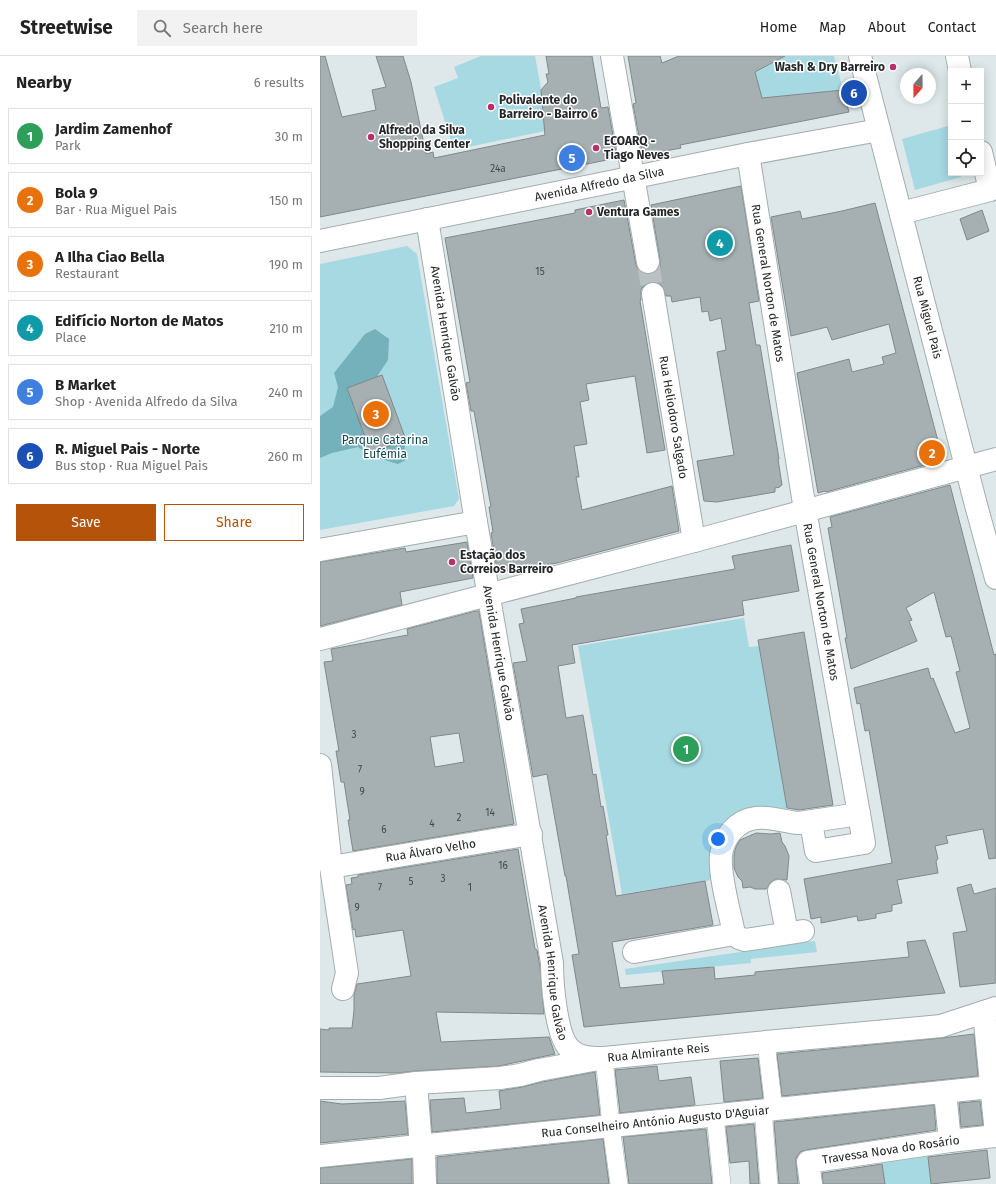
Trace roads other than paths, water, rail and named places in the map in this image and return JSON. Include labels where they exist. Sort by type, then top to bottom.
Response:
[{"type":"street","points":[[612,56],[648,262]]},
{"type":"street","name":"Rua Miguel Pais","points":[[860,56],[996,578]]},
{"type":"street","points":[[957,56],[959,68]]},
{"type":"street","name":"Avenida Alfredo da Silva","points":[[320,241],[748,154],[879,130]]},
{"type":"street","name":"Rua General Norton de Matos","points":[[748,154],[805,510],[864,843],[816,851],[811,822]]},
{"type":"street","points":[[901,213],[990,190],[984,165]]},
{"type":"street","name":"Avenida Henrique Galvão","points":[[427,219],[476,522],[490,594],[531,834],[552,963],[552,982],[562,1038],[569,1048],[580,1056],[604,1058]]},
{"type":"street","name":"Rua Heliodoro Salgado","points":[[653,294],[694,540]]},
{"type":"street","points":[[320,639],[996,459]]},
{"type":"street","points":[[320,550],[476,522]]},
{"type":"street","points":[[320,765],[331,867],[346,973],[343,989]]},
{"type":"street","points":[[779,891],[795,932],[744,940],[734,934],[721,866],[721,856],[723,846],[734,828],[744,821],[756,818],[769,818],[790,822],[811,822],[859,814]]},
{"type":"street","name":"Rua Álvaro Velho","points":[[331,867],[531,834]]},
{"type":"street","points":[[634,952],[734,934]]},
{"type":"street","points":[[990,1010],[991,1087],[996,1135]]},
{"type":"street","name":"Rua Almirante Reis","points":[[320,1088],[379,1088],[416,1083],[500,1078],[604,1058],[940,1026],[990,1010]]},
{"type":"street","points":[[766,1042],[769,1110],[769,1184]]},
{"type":"street","points":[[604,1058],[619,1184]]},
{"type":"street","points":[[416,1083],[421,1146],[424,1152],[425,1184]]},
{"type":"street","name":"Rua Conselheiro António Augusto D'Aguiar","points":[[320,1156],[991,1087]]},
{"type":"street","points":[[945,1092],[950,1141]]},
{"type":"street","points":[[715,1115],[722,1184]]},
{"type":"street","name":"Travessa Nova do Rosário","points":[[811,1184],[808,1162],[996,1135]]},
{"type":"tunnel","points":[[648,262],[653,294]]},
{"type":"place","name":"Wash & Dry Barreiro","points":[[893,67]]},
{"type":"place","name":"R. Miguel Pais - Norte","points":[[854,93]]},
{"type":"place","name":"Polivalente do Barreiro - Bairro 6","points":[[491,107]]},
{"type":"place","name":"Alfredo da Silva Shopping Center","points":[[371,137]]},
{"type":"place","name":"ECOARQ - Tiago Neves","points":[[596,148]]},
{"type":"place","name":"B Market","points":[[572,158]]},
{"type":"place","name":"Ventura Games","points":[[589,212]]},
{"type":"place","name":"Edifício Norton de Matos","points":[[720,243]]},
{"type":"place","name":"A Ilha Ciao Bella","points":[[376,414]]},
{"type":"place","name":"Bola 9","points":[[932,453]]},
{"type":"place","name":"Estação dos Correios Barreiro","points":[[452,562]]},
{"type":"place","name":"Jardim Zamenhof","points":[[686,749]]},
{"type":"park label","name":"Parque Catarina Eufémia","points":[[385,447]]}]
